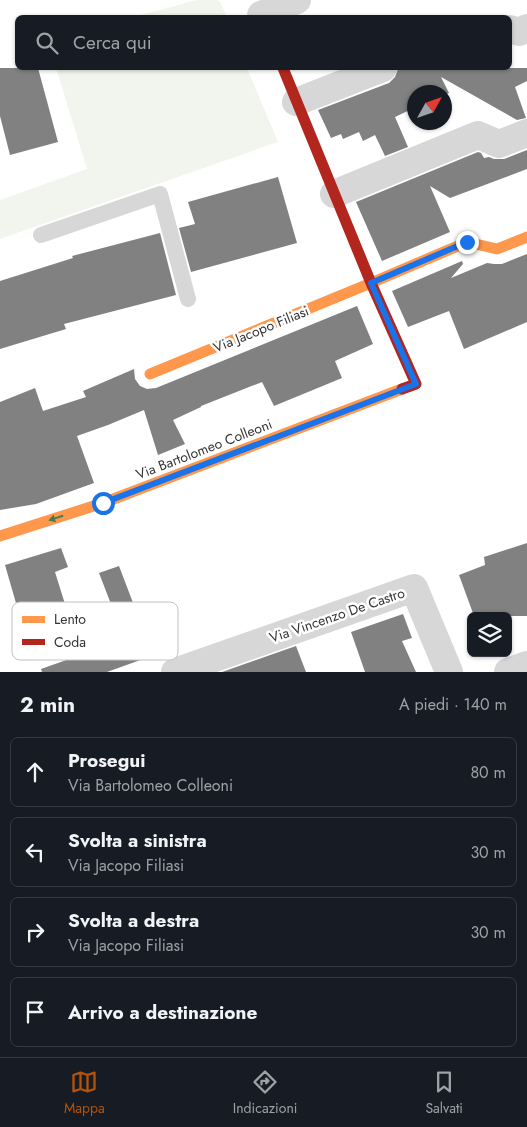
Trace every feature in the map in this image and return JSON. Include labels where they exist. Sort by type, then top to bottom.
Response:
[{"type":"street","points":[[260,11],[297,0]]},
{"type":"street","points":[[512,30],[519,32],[527,28]]},
{"type":"street","points":[[284,70],[371,283]]},
{"type":"street","points":[[296,102],[378,70]]},
{"type":"street","points":[[334,194],[478,135],[500,144],[527,132]]},
{"type":"street","name":"Via Jacopo Filiasi","points":[[150,374],[467,242],[497,249],[527,237]]},
{"type":"street","name":"Via Bartolomeo Colleoni","points":[[0,536],[103,503],[416,384],[371,283]]},
{"type":"street","name":"Via Vincenzo De Castro","points":[[174,672],[414,588],[448,672]]},
{"type":"street","points":[[508,672],[527,665]]},
{"type":"lane","points":[[40,235],[160,194],[188,299]]},
{"type":"shaded area","points":[[197,0],[217,0],[220,2],[226,15],[141,15]]},
{"type":"shaded area","points":[[57,70],[248,70],[278,142],[0,239],[0,200],[87,169]]},
{"type":"building","points":[[0,68],[39,70],[58,142],[10,155],[0,116]]},
{"type":"building","points":[[512,68],[527,68],[527,81],[515,87],[526,118],[517,120],[441,77],[445,85],[407,85],[407,111],[395,117],[408,147],[385,156],[375,135],[363,141],[359,132],[343,139],[341,134],[331,138],[318,110],[389,83],[395,77],[398,70],[512,70]]},
{"type":"building","points":[[527,150],[527,169],[450,198],[430,186],[450,232],[382,261],[356,202],[478,152],[484,158],[504,159]]},
{"type":"building","points":[[278,177],[297,243],[191,272],[179,228],[195,224],[188,202]]},
{"type":"building","points":[[160,233],[176,295],[64,324],[66,329],[0,349],[0,281],[73,258],[72,256]]},
{"type":"building","points":[[527,254],[527,322],[464,349],[449,311],[408,327],[392,291],[462,261],[463,264],[451,278],[487,263],[502,264]]},
{"type":"building","points":[[357,306],[373,344],[335,361],[342,378],[274,406],[262,382],[201,406],[173,420],[185,444],[158,455],[144,410],[77,436],[94,483],[36,504],[0,510],[0,402],[35,388],[43,411],[86,397],[83,391],[134,369],[135,379],[140,386],[147,389],[156,388]]},
{"type":"building","points":[[527,543],[527,616],[512,616],[512,612],[473,612],[459,575],[485,565],[484,557]]},
{"type":"building","points":[[61,548],[68,567],[55,572],[64,602],[16,602],[5,565]]},
{"type":"building","points":[[119,566],[133,602],[110,602],[99,573]]},
{"type":"building","points":[[403,614],[412,638],[402,641],[416,672],[365,672],[351,632]]},
{"type":"building","points":[[296,646],[306,672],[222,672]]},
{"type":"building","points":[[66,660],[140,660],[107,672],[42,672],[41,669]]},
{"type":"traffic: slow","points":[[150,374],[467,242],[497,249],[527,237]]},
{"type":"traffic: slow","points":[[0,536],[103,503],[402,389]]},
{"type":"traffic: jam","points":[[284,70],[371,283],[416,384],[402,389]]},
{"type":"route","points":[[103,503],[416,384],[371,283],[467,242]]}]
